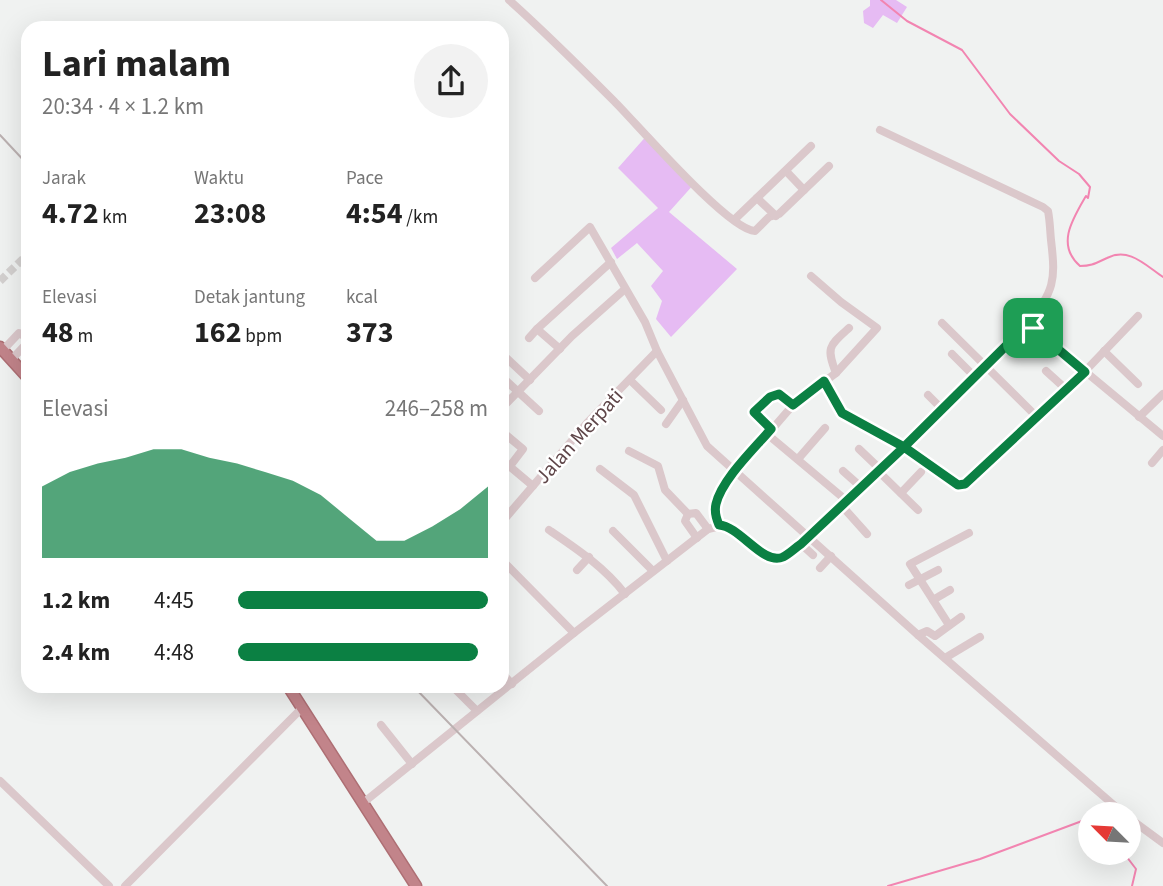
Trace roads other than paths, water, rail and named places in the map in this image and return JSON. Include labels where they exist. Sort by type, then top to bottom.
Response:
[{"type":"highway","points":[[1,348],[21,370]]},
{"type":"highway","points":[[292,693],[416,886]]},
{"type":"street","points":[[509,0],[614,101],[693,183],[734,220],[752,231],[769,217],[776,216],[829,166]]},
{"type":"street","points":[[509,686],[708,529],[719,525],[732,529],[769,557],[784,557],[904,447],[985,367],[1028,324],[1050,292],[1055,269],[1048,211],[1044,207],[880,130]]},
{"type":"street","points":[[734,220],[811,146]]},
{"type":"street","points":[[786,170],[804,190]]},
{"type":"street","points":[[757,198],[776,216]]},
{"type":"street","points":[[535,278],[590,227],[645,322],[657,351],[707,446],[1110,802]]},
{"type":"street","points":[[529,338],[611,262]]},
{"type":"street","points":[[719,525],[715,516],[716,503],[735,472],[793,405],[831,376],[877,328],[811,276]]},
{"type":"street","points":[[509,401],[625,289]]},
{"type":"street","points":[[849,328],[832,342],[829,349],[834,399],[842,413],[904,447],[961,486],[1038,418],[1138,316]]},
{"type":"street","points":[[942,323],[1038,418]]},
{"type":"street","points":[[1028,324],[1163,436]]},
{"type":"street","points":[[537,329],[560,349]]},
{"type":"street","points":[[1,348],[21,333]]},
{"type":"street","points":[[12,359],[21,349]]},
{"type":"street","name":"Jalan Merpati","points":[[509,513],[587,423],[657,351]]},
{"type":"street","points":[[1104,351],[1138,384]]},
{"type":"street","points":[[952,355],[974,376]]},
{"type":"street","points":[[509,361],[530,380]]},
{"type":"street","points":[[1046,371],[1067,390]]},
{"type":"street","points":[[630,380],[661,410]]},
{"type":"street","points":[[509,384],[539,411]]},
{"type":"street","points":[[793,405],[776,394],[754,412],[769,432],[844,503],[867,534]]},
{"type":"street","points":[[1139,417],[1163,394]]},
{"type":"street","points":[[928,395],[942,409]]},
{"type":"street","points":[[666,424],[683,400]]},
{"type":"street","points":[[798,459],[825,428]]},
{"type":"street","points":[[509,437],[523,449],[509,461]]},
{"type":"street","points":[[859,449],[918,510]]},
{"type":"street","points":[[1152,463],[1163,450]]},
{"type":"street","points":[[629,451],[658,466],[665,490],[688,514]]},
{"type":"street","points":[[509,466],[533,486]]},
{"type":"street","points":[[600,469],[634,495],[667,561]]},
{"type":"street","points":[[844,471],[861,487]]},
{"type":"street","points":[[901,493],[921,472]]},
{"type":"street","points":[[688,514],[696,513],[708,529]]},
{"type":"street","points":[[688,514],[685,522],[697,537]]},
{"type":"street","points":[[549,530],[589,557],[625,594]]},
{"type":"street","points":[[613,530],[653,571]]},
{"type":"street","points":[[949,625],[910,564],[969,533]]},
{"type":"street","points":[[801,544],[813,555]]},
{"type":"street","points":[[820,568],[831,556]]},
{"type":"street","points":[[577,570],[589,557]]},
{"type":"street","points":[[509,567],[574,633]]},
{"type":"street","points":[[909,585],[938,570]]},
{"type":"street","points":[[933,600],[950,590]]},
{"type":"street","points":[[918,635],[926,631],[935,636],[961,617]]},
{"type":"street","points":[[945,658],[979,637]]},
{"type":"street","points":[[509,681],[512,684]]},
{"type":"street","points":[[459,693],[477,711]]},
{"type":"street","points":[[363,803],[500,693]]},
{"type":"street","points":[[124,886],[302,708]]},
{"type":"street","points":[[381,725],[412,764]]},
{"type":"street","points":[[0,781],[109,886]]},
{"type":"street","points":[[1141,827],[1163,843]]},
{"type":"waterway","points":[[881,0],[907,21],[962,50],[1010,114],[1059,161],[1079,174],[1090,187],[1088,198],[1086,196],[1069,232],[1069,250],[1080,266],[1091,265],[1115,255],[1130,256],[1163,277]]},
{"type":"waterway","points":[[888,886],[980,859],[1078,822]]},
{"type":"waterway","points":[[1132,886],[1136,869],[1133,865]]},
{"type":"tunnel","points":[[0,281],[21,261]]},
{"type":"railway","points":[[0,135],[21,158]]},
{"type":"railway","points":[[420,693],[607,886]]}]
